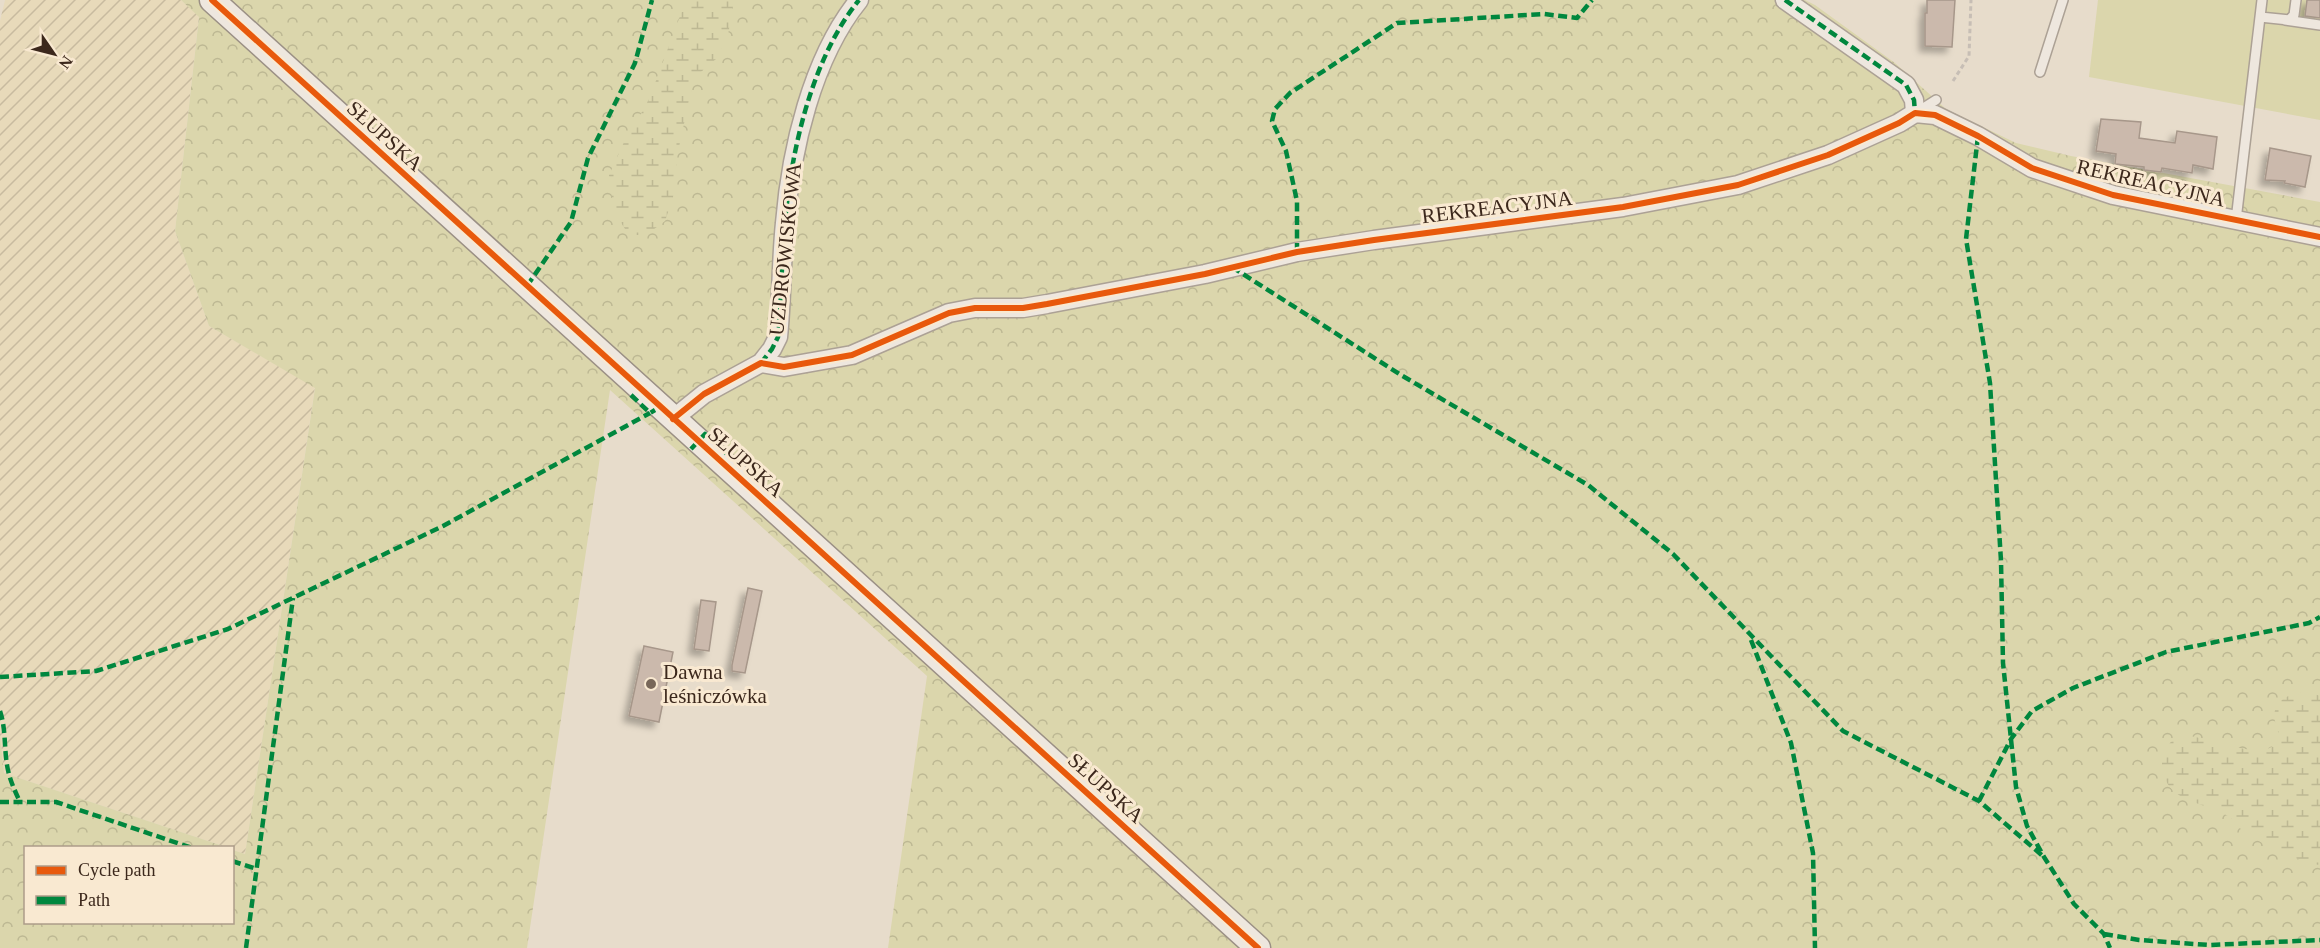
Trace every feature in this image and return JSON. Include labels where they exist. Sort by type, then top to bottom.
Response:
[{"type":"street","name":"SŁUPSKA","points":[[212,0],[1258,948]]},
{"type":"street","name":"UZDROWISKOWA","points":[[761,363],[778,337],[787,203],[807,109],[824,58],[835,36],[859,0]]},
{"type":"street","points":[[1787,1],[1906,84],[1914,100],[1915,113]]},
{"type":"street","name":"REKREACYJNA","points":[[761,363],[784,367],[852,355],[949,313],[975,309],[1023,308],[1205,273],[1297,252],[1623,207],[1728,187],[1828,155],[1899,123],[1915,113],[1935,115],[1978,136],[2032,168],[2079,184],[2136,201],[2320,237]]},
{"type":"street","points":[[673,419],[704,394],[761,363]]},
{"type":"lane","points":[[2040,72],[2063,0]]},
{"type":"lane","points":[[2236,220],[2262,0]]},
{"type":"lane","points":[[2285,20],[2293,16],[2296,0]]},
{"type":"lane","points":[[2260,17],[2320,25]]},
{"type":"lane","points":[[1915,113],[1936,100]]},
{"type":"path","points":[[1953,81],[1969,56],[1971,0]]},
{"type":"shaded area","points":[[5,0],[181,0],[199,16],[175,231],[209,326],[315,387],[245,854],[234,850],[234,846],[223,846],[4,773],[0,735],[0,21]]},
{"type":"green space","points":[[181,0],[1805,0],[1895,63],[1946,109],[2016,143],[2071,156],[2320,202],[2320,948],[888,948],[927,676],[610,390],[527,948],[0,948],[0,735],[4,773],[223,846],[24,846],[24,924],[234,924],[234,850],[245,854],[315,388],[209,326],[175,231],[199,17]]},
{"type":"green space","points":[[686,0],[734,0],[728,35],[716,59],[694,78],[677,156],[674,194],[665,221],[646,235],[629,235],[614,212],[609,175],[625,140],[648,102]]},
{"type":"green space","points":[[2098,0],[2320,0],[2320,120],[2089,77]]},
{"type":"green space","points":[[2306,691],[2320,696],[2320,865],[2289,856],[2268,846],[2239,828],[2228,816],[2177,794],[2164,776],[2162,763],[2163,753],[2167,746],[2181,734],[2250,750],[2269,748],[2280,736],[2274,718],[2277,705],[2288,696]]},
{"type":"building","points":[[1927,0],[1955,0],[1952,47],[1925,46]]},
{"type":"building","points":[[2307,0],[2320,0],[2320,18],[2305,16]]},
{"type":"building","points":[[2101,119],[2141,122],[2139,138],[2175,143],[2177,131],[2217,137],[2213,169],[2193,165],[2192,173],[2162,168],[2161,172],[2144,170],[2144,167],[2115,164],[2116,154],[2096,151]]},
{"type":"building","points":[[2270,148],[2311,156],[2305,187],[2284,183],[2285,181],[2265,180]]},
{"type":"building","points":[[748,588],[762,591],[745,673],[732,671],[732,665]]},
{"type":"building","points":[[701,600],[716,602],[709,651],[694,649]]},
{"type":"building","name":"Dawna leśniczówka","points":[[644,646],[673,652],[659,722],[629,716]]},
{"type":"marked path","points":[[527,286],[571,222],[588,158],[635,63],[652,0]]},
{"type":"marked path","points":[[761,363],[778,337],[788,195],[792,166],[807,106],[828,49],[859,0]]},
{"type":"marked path","points":[[1297,252],[1297,201],[1286,151],[1272,121],[1275,109],[1290,93],[1397,23],[1544,14],[1577,18],[1592,0]]},
{"type":"marked path","points":[[1785,0],[1906,85],[1914,100],[1915,113]]},
{"type":"marked path","points":[[1978,136],[1966,239],[1990,383],[2001,561],[2003,663],[2016,787],[2027,826],[2044,857],[2074,904],[2104,934],[2110,948]]},
{"type":"marked path","points":[[1232,267],[1401,375],[1588,485],[1673,554],[1843,731],[1979,801],[2044,857]]},
{"type":"marked path","points":[[631,395],[650,413],[655,410]]},
{"type":"marked path","points":[[0,677],[96,671],[228,629],[443,526],[650,413]]},
{"type":"marked path","points":[[691,449],[705,434],[727,454]]},
{"type":"marked path","points":[[246,948],[293,598]]},
{"type":"marked path","points":[[1979,801],[2011,739],[2032,711],[2073,688],[2166,652],[2309,623],[2320,617]]},
{"type":"marked path","points":[[1751,640],[1791,743],[1813,853],[1815,948]]},
{"type":"marked path","points":[[0,711],[8,770],[20,802]]},
{"type":"marked path","points":[[0,802],[56,802],[186,846]]},
{"type":"marked path","points":[[234,862],[257,869]]},
{"type":"marked path","points":[[2104,934],[2139,940],[2209,945],[2320,940]]},
{"type":"cycle path","points":[[212,0],[1258,948]]},
{"type":"cycle path","points":[[673,419],[704,394],[761,363],[784,367],[852,355],[949,313],[975,308],[1023,308],[1205,274],[1297,252],[1623,207],[1738,185],[1828,155],[1899,123],[1915,113],[1935,115],[1978,136],[2032,168],[2113,195],[2320,237]]},
{"type":"place","name":"Dawna leśniczówka","points":[[651,684]]}]
